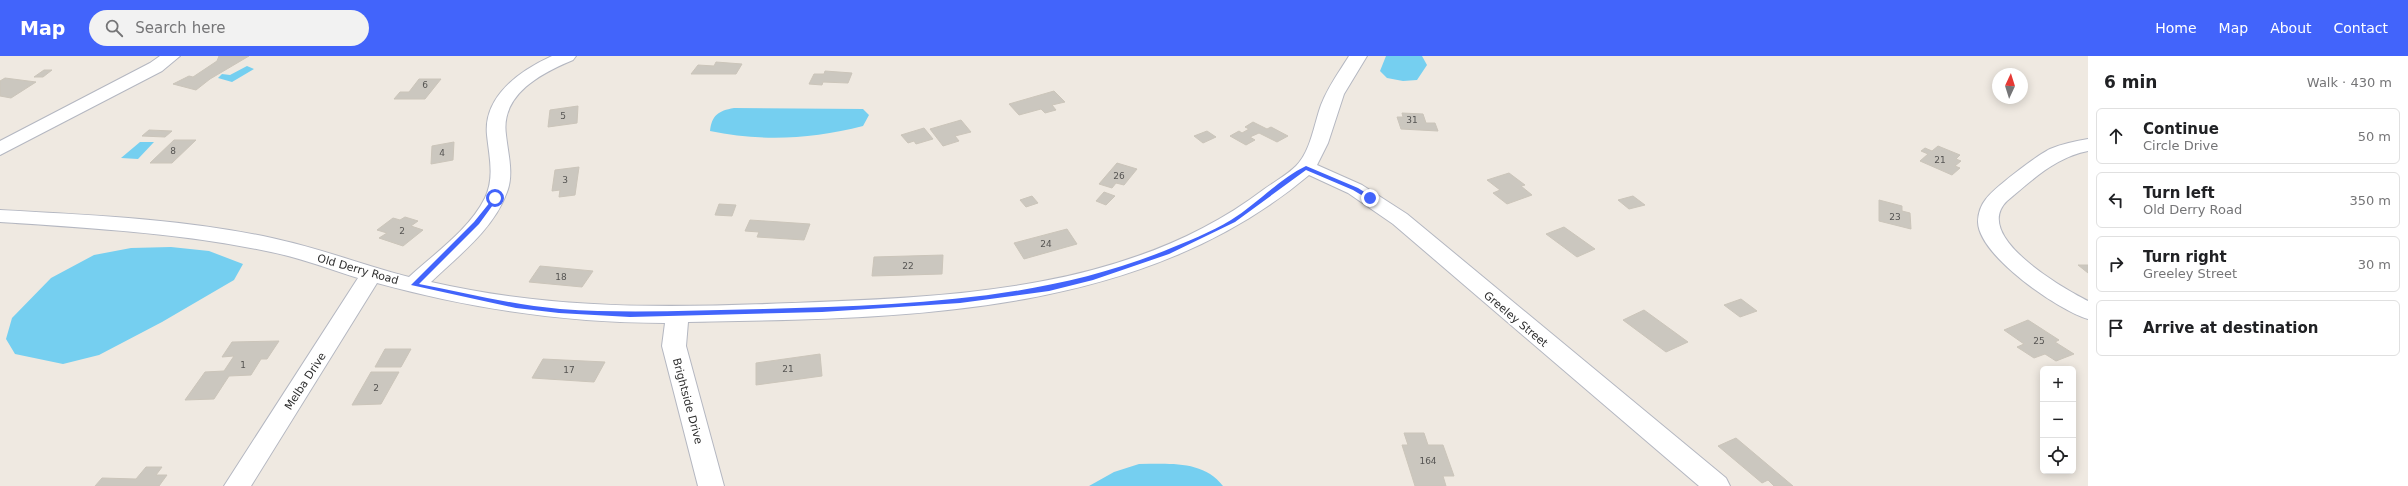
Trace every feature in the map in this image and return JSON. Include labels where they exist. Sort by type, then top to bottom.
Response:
[{"type":"street","points":[[0,149],[156,67],[171,56]]},
{"type":"street","points":[[414,285],[473,228],[495,198],[501,174],[495,122],[504,101],[517,86],[534,72],[567,56]]},
{"type":"street","name":"Old Derry Road","points":[[0,216],[126,224],[201,232],[276,246],[414,285],[516,305],[559,311],[677,315],[960,301],[1049,289],[1130,266],[1201,238],[1239,217],[1306,167],[1315,149],[1334,94],[1358,56]]},
{"type":"street","points":[[2088,145],[2060,151],[2049,156],[1999,198],[1991,207],[1988,217],[1991,229],[1997,242],[2023,270],[2042,285],[2088,311]]},
{"type":"street","name":"Greeley Street","points":[[1306,167],[1355,189],[1400,219],[1496,302],[1717,486]]},
{"type":"street","name":"Melba Drive","points":[[237,486],[372,274]]},
{"type":"street","name":"Brightside Drive","points":[[677,315],[674,346],[711,486]]},
{"type":"water","points":[[1386,56],[1422,56],[1427,65],[1417,80],[1403,81],[1387,78],[1380,71]]},
{"type":"water","points":[[247,66],[254,69],[232,82],[218,78],[222,74],[230,75]]},
{"type":"water","points":[[734,108],[863,109],[869,115],[863,126],[825,134],[787,138],[749,137],[710,131],[714,117],[720,112]]},
{"type":"water","points":[[140,142],[154,142],[138,159],[121,158]]},
{"type":"water","points":[[171,247],[209,251],[243,264],[234,280],[162,322],[99,355],[63,364],[15,354],[6,339],[12,318],[51,278],[94,255],[131,248]]},
{"type":"water","points":[[1139,464],[1185,465],[1206,472],[1223,486],[1089,486],[1114,472]]},
{"type":"building","points":[[219,56],[249,56],[210,79],[196,90],[173,84],[189,76],[193,77],[217,61]]},
{"type":"building","points":[[716,62],[742,64],[736,74],[691,74],[698,65],[714,66]]},
{"type":"building","points":[[44,70],[52,70],[43,77],[34,77]]},
{"type":"building","points":[[825,71],[852,73],[848,83],[823,82],[822,85],[809,84],[814,74],[824,74]]},
{"type":"building","points":[[5,78],[36,82],[11,98],[0,96],[0,81]]},
{"type":"building","points":[[419,79],[441,79],[425,99],[394,99],[400,92],[409,92]]},
{"type":"building","points":[[1054,91],[1065,102],[1052,105],[1056,110],[1045,113],[1041,109],[1019,115],[1009,104]]},
{"type":"building","points":[[578,106],[577,123],[548,127],[550,110]]},
{"type":"building","points":[[1402,113],[1423,114],[1426,123],[1435,123],[1438,131],[1401,129],[1397,117],[1403,117]]},
{"type":"building","points":[[961,120],[971,132],[955,136],[959,141],[943,146],[930,129]]},
{"type":"building","points":[[1253,122],[1267,129],[1271,127],[1288,136],[1277,142],[1259,133],[1250,137],[1255,140],[1246,145],[1230,136],[1239,131],[1242,133],[1249,129],[1245,127]]},
{"type":"building","points":[[924,128],[933,139],[916,144],[914,141],[908,143],[901,135]]},
{"type":"building","points":[[149,130],[172,131],[165,137],[142,136]]},
{"type":"building","points":[[1207,131],[1216,137],[1203,143],[1194,136]]},
{"type":"building","points":[[174,140],[196,140],[172,163],[150,163]]},
{"type":"building","points":[[454,142],[453,160],[431,164],[432,146]]},
{"type":"building","points":[[1938,146],[1960,155],[1956,159],[1961,161],[1955,166],[1960,168],[1952,175],[1920,161],[1928,154],[1921,151],[1925,148],[1932,151]]},
{"type":"building","points":[[1117,163],[1137,169],[1124,185],[1116,183],[1112,188],[1099,184]]},
{"type":"building","points":[[579,167],[575,195],[559,197],[560,190],[552,191],[555,170]]},
{"type":"building","points":[[1509,173],[1525,185],[1521,186],[1532,195],[1507,204],[1493,193],[1500,190],[1487,180]]},
{"type":"building","points":[[1104,192],[1115,196],[1106,205],[1096,201]]},
{"type":"building","points":[[1032,196],[1038,203],[1026,207],[1020,200]]},
{"type":"building","points":[[1633,196],[1645,205],[1629,209],[1618,200]]},
{"type":"building","points":[[1879,200],[1902,206],[1902,211],[1910,213],[1911,229],[1879,221]]},
{"type":"building","points":[[719,204],[736,205],[732,216],[715,215]]},
{"type":"building","points":[[405,217],[418,221],[411,226],[423,230],[403,246],[379,238],[387,233],[377,230],[393,218],[400,220]]},
{"type":"building","points":[[750,220],[810,224],[804,240],[757,237],[759,232],[745,231]]},
{"type":"building","points":[[1564,227],[1595,249],[1577,257],[1546,234]]},
{"type":"building","points":[[1067,229],[1077,244],[1024,259],[1014,243]]},
{"type":"building","points":[[943,255],[942,274],[872,276],[874,257]]},
{"type":"building","points":[[2078,265],[2088,265],[2088,273]]},
{"type":"building","points":[[540,266],[593,271],[582,287],[529,282]]},
{"type":"building","points":[[1741,299],[1757,311],[1740,317],[1724,305]]},
{"type":"building","points":[[1644,310],[1688,342],[1666,352],[1623,320]]},
{"type":"building","points":[[2028,320],[2059,340],[2055,342],[2074,354],[2056,361],[2045,354],[2034,358],[2017,347],[2024,344],[2004,330]]},
{"type":"building","points":[[279,341],[267,359],[261,359],[251,375],[229,376],[214,399],[185,400],[205,372],[224,371],[234,356],[222,357],[232,342]]},
{"type":"building","points":[[385,349],[411,349],[401,367],[375,367]]},
{"type":"building","points":[[820,354],[822,376],[756,385],[756,363]]},
{"type":"building","points":[[543,359],[605,362],[594,382],[532,378]]},
{"type":"building","points":[[371,372],[399,372],[381,404],[352,405]]},
{"type":"building","points":[[1404,433],[1424,433],[1428,445],[1443,445],[1454,476],[1443,476],[1446,486],[1415,486],[1402,445],[1408,445]]},
{"type":"building","points":[[1736,438],[1793,486],[1774,486],[1768,480],[1762,483],[1718,446]]},
{"type":"building","points":[[146,467],[162,467],[156,475],[167,475],[159,486],[95,486],[102,478],[136,479]]},
{"type":"route","points":[[495,198],[477,223],[414,285],[516,305],[559,311],[630,314],[677,315],[960,301],[1049,289],[1130,266],[1201,238],[1233,221],[1261,202],[1306,167],[1355,189],[1370,198]]}]
